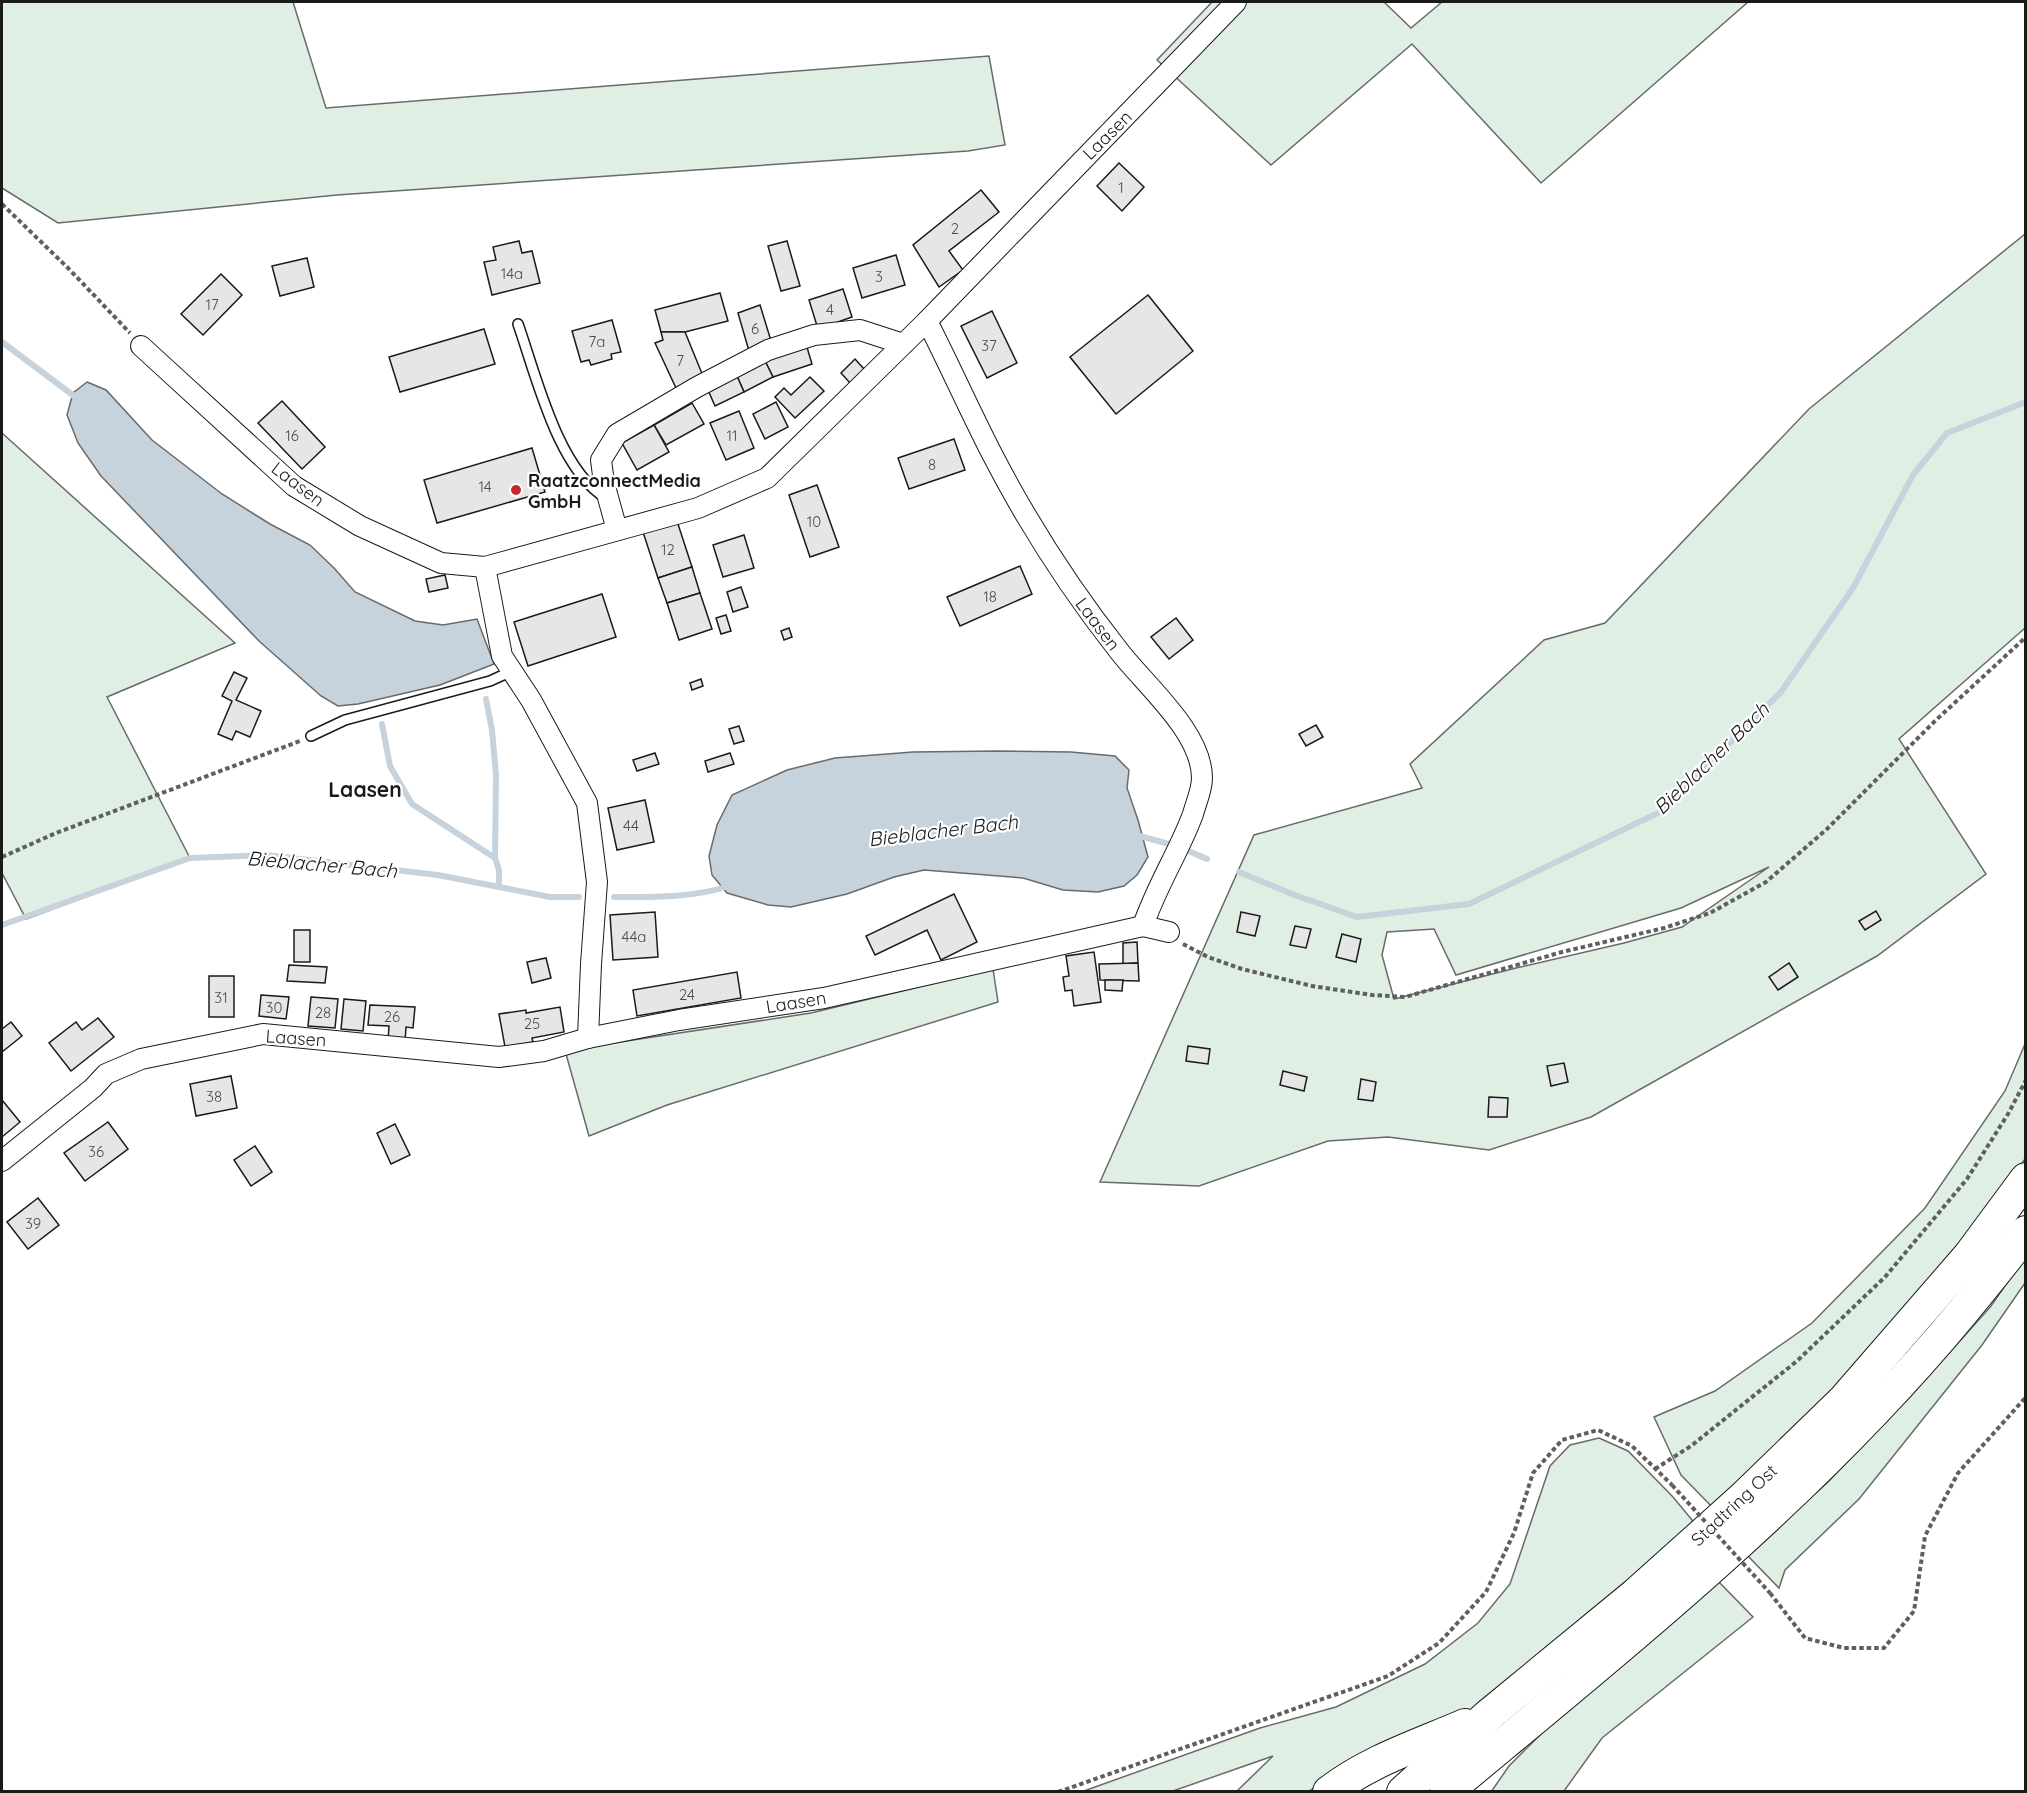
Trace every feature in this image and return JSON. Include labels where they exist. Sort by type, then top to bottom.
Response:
[{"type":"highway","name":"Stadtring Ost","points":[[1403,1791],[1490,1714],[1636,1594],[1743,1498],[1844,1400],[1969,1256],[2025,1179]]},
{"type":"highway","name":"Stadtring Ost","points":[[1446,1791],[1680,1596],[1854,1434],[1930,1351],[2010,1254],[2025,1232]]},
{"type":"highway","points":[[1329,1791],[1390,1756],[1490,1714]]},
{"type":"highway","points":[[1474,1791],[1512,1737]]},
{"type":"street","name":"Laasen","points":[[141,346],[294,486],[360,526],[441,563],[485,567],[698,508],[768,478],[927,321],[1236,2]]},
{"type":"street","name":"Laasen","points":[[927,321],[991,452],[1039,536],[1077,595],[1120,653],[1151,687],[1182,727],[1199,759],[1202,779],[1188,827],[1149,908],[1143,926]]},
{"type":"street","points":[[617,530],[603,483],[600,460],[617,434],[697,387],[768,350],[814,335],[860,330],[903,344]]},
{"type":"street","points":[[485,567],[502,656],[531,700],[587,803],[597,882],[588,1038]]},
{"type":"street","name":"Laasen","points":[[2,1161],[93,1088],[106,1074],[141,1059],[263,1034],[499,1057],[544,1051],[588,1038],[679,1020],[824,998],[1143,926],[1169,932]]},
{"type":"lane","points":[[518,324],[549,415],[567,453],[579,473],[597,492],[608,498]]},
{"type":"lane","points":[[311,736],[345,720],[490,681],[512,671]]},
{"type":"path","points":[[2,204],[68,268],[141,346]]},
{"type":"path","points":[[1169,932],[1181,943],[1208,957],[1242,969],[1312,986],[1372,995],[1405,997],[1562,951],[1664,928],[1710,913],[1766,882],[1827,829],[2025,637]]},
{"type":"path","points":[[2,856],[56,833],[311,736]]},
{"type":"path","points":[[1656,1469],[1691,1446],[1797,1361],[1885,1277],[1967,1179],[2008,1114],[2025,1080]]},
{"type":"path","points":[[1058,1791],[1388,1676],[1439,1643],[1486,1592],[1514,1533],[1533,1473],[1562,1440],[1598,1430],[1632,1446],[1672,1485],[1770,1593],[1805,1638],[1844,1648],[1884,1648],[1914,1611],[1925,1536],[1958,1473],[2025,1397]]},
{"type":"green space","points":[[2,2],[293,2],[326,108],[989,56],[1005,145],[968,151],[337,195],[58,223],[2,188]]},
{"type":"green space","points":[[1212,2],[1384,2],[1411,28],[1442,2],[1748,2],[1541,183],[1412,44],[1271,165],[1157,60]]},
{"type":"green space","points":[[2025,234],[2025,628],[1899,739],[1986,874],[1877,956],[1591,1117],[1489,1150],[1388,1137],[1328,1141],[1199,1186],[1100,1182],[1254,835],[1422,788],[1410,764],[1544,640],[1605,623],[1809,409]],"holes":[[[1769,867],[1682,927],[1394,999],[1382,955],[1387,932],[1434,929],[1456,975],[1681,908]]]},
{"type":"green space","points":[[2,433],[235,643],[107,697],[190,858],[26,919],[2,873]]},
{"type":"green space","points":[[993,969],[998,1002],[667,1105],[589,1136],[566,1054],[600,1045],[811,1013]]},
{"type":"green space","points":[[2025,1044],[2025,1159],[1951,1264],[1865,1365],[1716,1511],[1681,1475],[1654,1417],[1715,1391],[1812,1323],[1925,1208],[2005,1091]]},
{"type":"green space","points":[[2025,1257],[2025,1283],[1982,1345],[1859,1499],[1785,1570],[1779,1588],[1747,1555],[1827,1483],[1910,1397],[1991,1306]]},
{"type":"green space","points":[[1599,1438],[1628,1451],[1673,1497],[1697,1526],[1471,1710],[1404,1739],[1309,1791],[1237,1791],[1273,1756],[1173,1791],[1081,1792],[1260,1728],[1336,1707],[1425,1664],[1478,1623],[1510,1584],[1550,1466],[1570,1445]]},
{"type":"green space","points":[[1718,1581],[1753,1617],[1602,1738],[1564,1791],[1491,1792],[1509,1766],[1565,1710]]},
{"type":"water","points":[[87,382],[106,390],[152,440],[222,494],[270,524],[310,545],[355,592],[415,621],[443,625],[477,619],[494,664],[440,685],[358,704],[338,706],[321,696],[259,641],[101,476],[78,443],[67,415],[73,393]]},
{"type":"water","points":[[913,752],[1071,752],[1115,756],[1129,770],[1127,788],[1148,857],[1137,875],[1124,886],[1098,892],[1063,890],[1023,878],[924,870],[894,877],[847,894],[791,907],[768,905],[727,893],[712,875],[709,856],[717,825],[732,795],[787,770],[835,758]]},
{"type":"building","points":[[1119,163],[1144,187],[1122,211],[1097,186]]},
{"type":"building","points":[[981,190],[999,212],[949,251],[963,270],[939,287],[913,245]]},
{"type":"building","points":[[519,241],[522,253],[532,251],[540,283],[492,295],[484,262],[496,260],[493,247]]},
{"type":"building","points":[[787,241],[800,286],[781,291],[768,246]]},
{"type":"building","points":[[896,255],[905,285],[862,298],[853,268]]},
{"type":"building","points":[[307,258],[314,287],[280,296],[272,266]]},
{"type":"building","points":[[221,274],[242,295],[203,335],[181,314]]},
{"type":"building","points":[[843,289],[852,317],[818,329],[809,300]]},
{"type":"building","points":[[720,293],[728,321],[685,332],[661,332],[655,310]]},
{"type":"building","points":[[1148,295],[1193,351],[1116,414],[1070,357]]},
{"type":"building","points":[[760,305],[772,344],[749,351],[738,313]]},
{"type":"building","points":[[992,311],[1017,363],[987,378],[961,326]]},
{"type":"building","points":[[612,320],[621,352],[611,354],[612,359],[591,365],[589,360],[581,362],[572,331]]},
{"type":"building","points":[[484,329],[495,364],[400,392],[389,357]]},
{"type":"building","points":[[661,332],[685,332],[703,376],[676,388],[655,343],[663,340]]},
{"type":"building","points":[[806,344],[812,364],[773,377],[765,361]]},
{"type":"building","points":[[855,359],[864,369],[850,383],[841,373]]},
{"type":"building","points":[[765,361],[773,377],[744,392],[737,376]]},
{"type":"building","points":[[737,376],[744,392],[715,406],[708,390]]},
{"type":"building","points":[[810,377],[824,391],[795,418],[775,397],[784,388],[791,395]]},
{"type":"building","points":[[282,401],[325,447],[302,469],[258,423]]},
{"type":"building","points":[[776,402],[788,427],[765,439],[753,414]]},
{"type":"building","points":[[692,403],[704,424],[666,445],[654,425]]},
{"type":"building","points":[[739,411],[754,448],[726,460],[710,423]]},
{"type":"building","points":[[654,425],[669,452],[637,470],[622,443]]},
{"type":"building","points":[[954,439],[965,470],[909,489],[898,458]]},
{"type":"building","points":[[532,448],[545,492],[437,523],[424,480]]},
{"type":"building","points":[[817,485],[839,547],[810,557],[789,495]]},
{"type":"building","points":[[677,521],[692,567],[658,578],[643,532]]},
{"type":"building","points":[[744,535],[754,568],[723,577],[713,545]]},
{"type":"building","points":[[1020,566],[1032,594],[960,626],[947,597]]},
{"type":"building","points":[[692,567],[700,593],[667,603],[658,578]]},
{"type":"building","points":[[445,575],[448,588],[429,592],[426,579]]},
{"type":"building","points":[[741,587],[748,607],[733,612],[727,592]]},
{"type":"building","points":[[700,593],[712,629],[679,640],[667,603]]},
{"type":"building","points":[[602,594],[616,637],[528,666],[514,622]]},
{"type":"building","points":[[726,615],[731,631],[721,634],[716,618]]},
{"type":"building","points":[[1176,618],[1193,640],[1169,659],[1151,637]]},
{"type":"building","points":[[789,628],[792,637],[784,640],[781,631]]},
{"type":"building","points":[[234,672],[247,678],[236,700],[261,711],[250,737],[236,731],[232,740],[218,734],[232,701],[222,696]]},
{"type":"building","points":[[701,679],[703,686],[692,690],[690,683]]},
{"type":"building","points":[[1316,725],[1323,737],[1306,746],[1299,734]]},
{"type":"building","points":[[739,726],[744,741],[734,744],[729,729]]},
{"type":"building","points":[[655,753],[659,764],[637,771],[633,760]]},
{"type":"building","points":[[730,753],[734,764],[708,772],[705,761]]},
{"type":"building","points":[[645,800],[654,842],[617,850],[608,808]]},
{"type":"building","points":[[954,894],[977,942],[941,960],[927,930],[875,955],[866,936]]},
{"type":"building","points":[[1876,911],[1881,920],[1865,930],[1859,921]]},
{"type":"building","points":[[655,912],[658,957],[613,960],[610,915]]},
{"type":"building","points":[[1241,912],[1260,916],[1255,936],[1237,932]]},
{"type":"building","points":[[1295,926],[1311,929],[1306,948],[1290,945]]},
{"type":"building","points":[[294,930],[310,930],[310,962],[294,962]]},
{"type":"building","points":[[1342,934],[1361,939],[1356,962],[1336,957]]},
{"type":"building","points":[[1137,942],[1138,963],[1123,964],[1123,943]]},
{"type":"building","points":[[1094,952],[1101,1002],[1074,1006],[1072,990],[1065,991],[1063,977],[1069,976],[1066,956]]},
{"type":"building","points":[[546,958],[551,978],[532,983],[527,962]]},
{"type":"building","points":[[1138,963],[1139,981],[1100,980],[1099,964]]},
{"type":"building","points":[[1789,963],[1798,977],[1778,990],[1769,977]]},
{"type":"building","points":[[289,965],[327,967],[325,983],[287,981]]},
{"type":"building","points":[[737,972],[741,998],[637,1016],[633,990]]},
{"type":"building","points":[[209,976],[234,976],[234,1017],[209,1017]]},
{"type":"building","points":[[1105,980],[1123,980],[1122,991],[1105,990]]},
{"type":"building","points":[[261,995],[289,997],[286,1019],[259,1016]]},
{"type":"building","points":[[311,997],[338,999],[335,1028],[308,1026]]},
{"type":"building","points":[[344,999],[366,1001],[363,1031],[341,1029]]},
{"type":"building","points":[[370,1005],[415,1007],[413,1028],[406,1027],[405,1042],[388,1041],[389,1026],[368,1025]]},
{"type":"building","points":[[560,1007],[564,1032],[532,1038],[533,1042],[505,1047],[499,1014],[526,1010],[526,1013]]},
{"type":"building","points":[[98,1018],[114,1037],[71,1071],[49,1043],[76,1022],[82,1030]]},
{"type":"building","points":[[11,1022],[22,1036],[2,1052],[2,1029]]},
{"type":"building","points":[[1188,1046],[1210,1049],[1208,1064],[1186,1061]]},
{"type":"building","points":[[1564,1063],[1568,1082],[1551,1086],[1547,1066]]},
{"type":"building","points":[[1283,1071],[1307,1077],[1304,1091],[1280,1085]]},
{"type":"building","points":[[231,1076],[237,1108],[196,1116],[190,1084]]},
{"type":"building","points":[[1361,1079],[1376,1082],[1373,1101],[1358,1099]]},
{"type":"building","points":[[1489,1097],[1508,1098],[1507,1117],[1488,1117]]},
{"type":"building","points":[[2,1100],[20,1122],[2,1137]]},
{"type":"building","points":[[108,1122],[128,1149],[85,1181],[64,1153]]},
{"type":"building","points":[[395,1124],[410,1155],[391,1164],[377,1133]]},
{"type":"building","points":[[255,1146],[272,1172],[251,1186],[234,1160]]},
{"type":"building","points":[[38,1198],[59,1225],[28,1249],[7,1222]]},
{"type":"waterway","points":[[2,342],[78,399]]},
{"type":"waterway","name":"Bieblacher Bach","points":[[1239,872],[1357,917],[1469,904],[1660,812],[1781,692],[1853,588],[1913,475],[1947,433],[2026,402]]},
{"type":"waterway","points":[[486,699],[492,730],[496,775],[495,858]]},
{"type":"waterway","points":[[382,724],[390,766],[412,804],[495,858],[499,870],[499,887]]},
{"type":"waterway","name":"Bieblacher Bach","points":[[1136,835],[1169,844]]},
{"type":"waterway","name":"Bieblacher Bach","points":[[1186,850],[1207,859]]},
{"type":"waterway","name":"Bieblacher Bach","points":[[2,925],[190,858],[266,855],[438,875],[550,897],[579,897]]},
{"type":"waterway","name":"Bieblacher Bach","points":[[614,897],[687,895],[729,886]]},
{"type":"place","name":"RaatzconnectMedia GmbH","points":[[516,490]]},
{"type":"district","name":"Laasen","points":[[365,789]]}]
